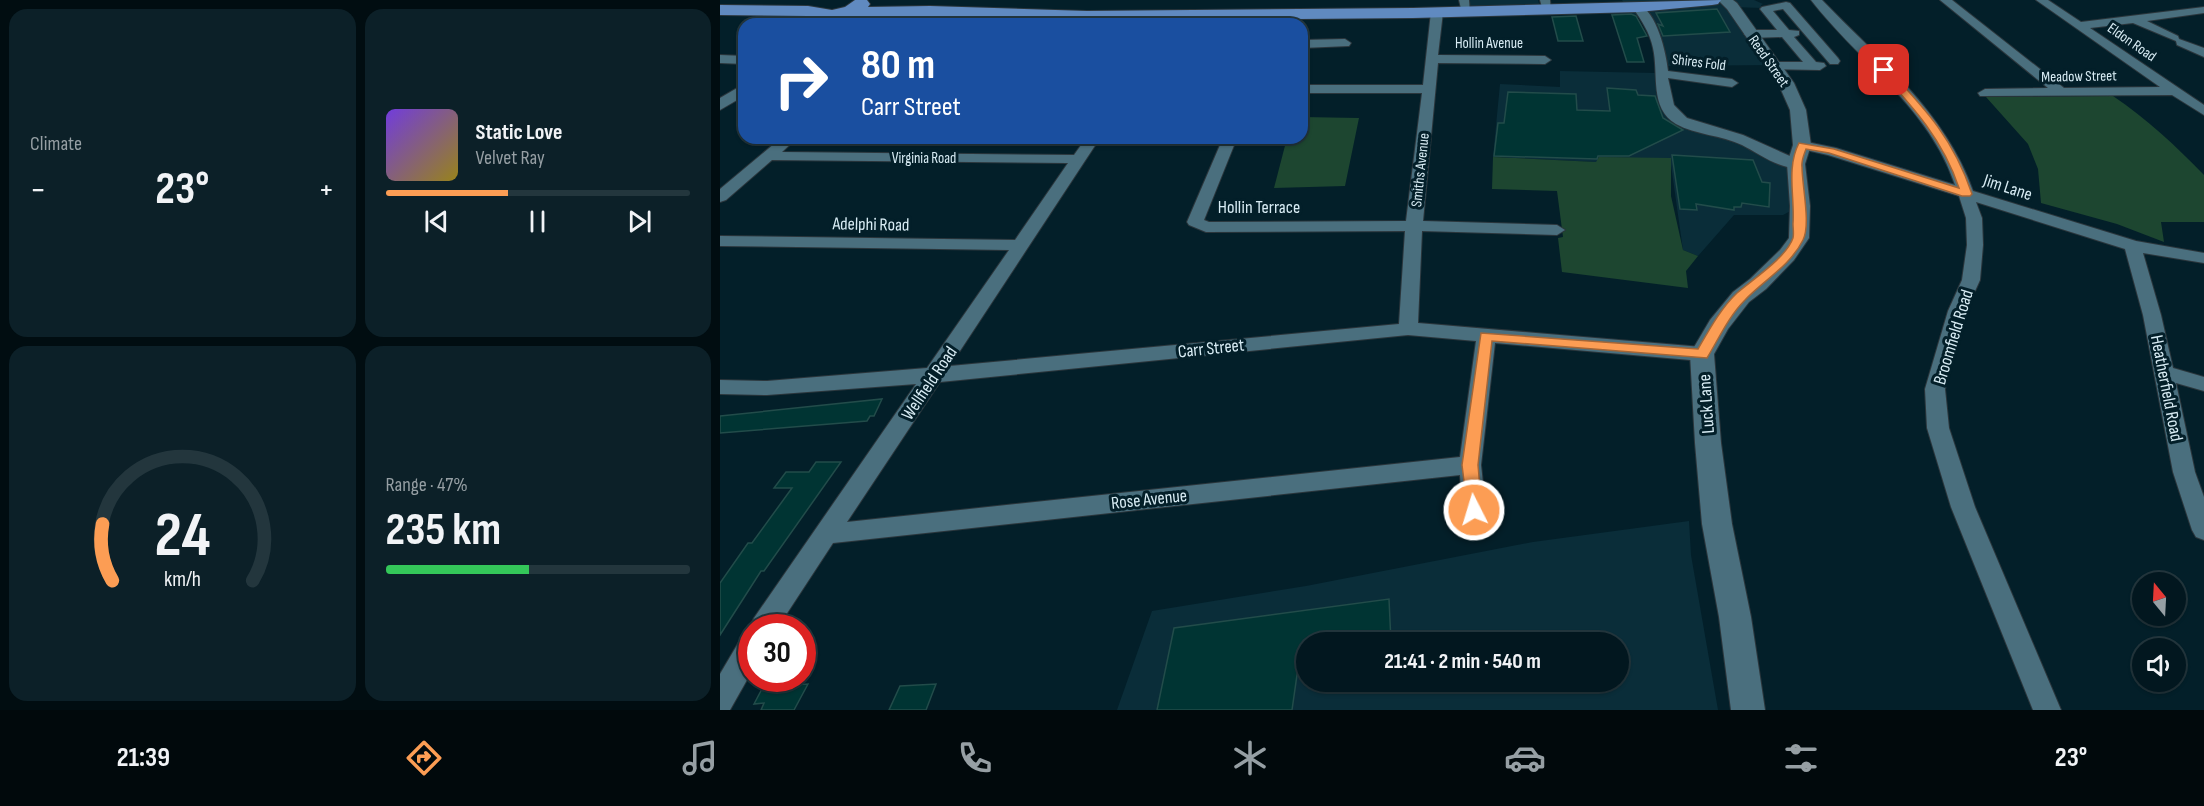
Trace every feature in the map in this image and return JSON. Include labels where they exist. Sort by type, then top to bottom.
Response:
[{"type":"highway","points":[[1296,18],[1437,12],[1465,5],[1546,4],[1638,7],[1712,0]]},
{"type":"highway","points":[[720,8],[837,8],[1117,18]]},
{"type":"street","name":"Reed Street","points":[[1725,0],[1732,6],[1786,83],[1798,110],[1799,155]]},
{"type":"street","name":"Broomfield Road","points":[[1816,0],[1927,117],[1956,164],[1974,218],[1975,245],[1971,280],[1957,311],[1935,389],[1938,428],[1963,507],[2047,710]]},
{"type":"street","points":[[1945,0],[2061,92]]},
{"type":"street","name":"Eldon Road","points":[[2042,0],[2204,111]]},
{"type":"street","points":[[2174,4],[2204,18]]},
{"type":"street","points":[[1786,5],[1809,32],[1823,64],[1786,33],[1766,9],[1786,5]]},
{"type":"street","points":[[1638,7],[1656,39],[1669,111],[1679,118],[1730,135],[1778,160],[1799,155]]},
{"type":"street","points":[[2080,26],[2204,10]]},
{"type":"street","name":"Smiths Avenue","points":[[1408,328],[1414,226],[1437,12]]},
{"type":"street","points":[[2134,19],[2204,53]]},
{"type":"street","points":[[1750,34],[1846,31]]},
{"type":"street","points":[[1308,44],[1345,43]]},
{"type":"street","points":[[720,59],[738,60]]},
{"type":"street","name":"Hollin Avenue","points":[[1432,59],[1545,60]]},
{"type":"street","points":[[1774,66],[1823,64]]},
{"type":"street","name":"Shires Fold","points":[[1662,74],[1732,83]]},
{"type":"street","points":[[1308,89],[1430,89]]},
{"type":"street","name":"Meadow Street","points":[[1985,93],[2174,91]]},
{"type":"street","points":[[720,105],[738,93]]},
{"type":"street","points":[[720,197],[783,144]]},
{"type":"street","name":"Wellfield Road","points":[[772,614],[1089,144]]},
{"type":"street","name":"Hollin Terrace","points":[[1228,144],[1196,222],[1206,227],[1414,226]]},
{"type":"street","name":"Jim Lane","points":[[1799,155],[1831,151],[2133,246],[2204,258]]},
{"type":"street","name":"Luck Lane","points":[[1748,710],[1735,617],[1718,524],[1708,443],[1702,354],[1718,325],[1741,297],[1758,284],[1787,255],[1798,238],[1799,155]]},
{"type":"street","name":"Virginia Road","points":[[769,156],[1078,159]]},
{"type":"street","points":[[1414,226],[1557,230]]},
{"type":"street","name":"Adelphi Road","points":[[720,241],[1022,245]]},
{"type":"street","name":"Heatherfield Road","points":[[2133,246],[2152,315],[2184,472],[2204,530]]},
{"type":"street","name":"Carr Street","points":[[720,387],[767,388],[934,375],[1408,328],[1702,354]]},
{"type":"street","points":[[1474,510],[1470,465],[1486,336]]},
{"type":"street","points":[[2164,374],[2204,384]]},
{"type":"street","name":"Rose Avenue","points":[[827,534],[1470,465]]},
{"type":"street","points":[[720,701],[738,669]]},
{"type":"shaded area","points":[[1469,0],[1538,0],[1540,7],[1470,9]]},
{"type":"shaded area","points":[[1622,0],[1754,0],[1763,4],[1762,8],[1733,7],[1774,65],[1661,66],[1646,17],[1612,17],[1608,8],[1626,6]]},
{"type":"shaded area","points":[[1560,71],[1655,73],[1669,111],[1796,164],[1800,206],[1783,215],[1734,215],[1698,256],[1683,250],[1670,158],[1596,162],[1493,157],[1500,84],[1560,87]]},
{"type":"shaded area","points":[[1689,521],[1691,555],[1718,710],[1117,710],[1152,611],[1306,586],[1533,542]]},
{"type":"green space","points":[[2113,96],[2161,133],[2204,175],[2204,222],[2161,222],[2164,242],[2117,224],[2041,203],[2038,169],[2028,144],[1986,97]]},
{"type":"green space","points":[[1308,117],[1359,118],[1345,186],[1274,188],[1285,144],[1308,144]]},
{"type":"green space","points":[[1493,157],[1596,162],[1599,157],[1671,158],[1671,196],[1683,250],[1698,256],[1686,271],[1688,288],[1562,272],[1558,238],[1563,237],[1557,191],[1492,189]]},
{"type":"building","points":[[1717,9],[1730,32],[1663,36],[1658,24],[1663,26],[1656,13]]},
{"type":"building","points":[[1612,15],[1636,16],[1647,36],[1637,38],[1644,62],[1627,62]]},
{"type":"building","points":[[1576,16],[1583,41],[1558,41],[1552,17]]},
{"type":"building","points":[[1607,88],[1636,90],[1638,95],[1655,96],[1663,118],[1683,130],[1629,156],[1598,156],[1597,159],[1494,156],[1498,123],[1504,123],[1508,92],[1576,94],[1577,110],[1610,111]]},
{"type":"building","points":[[1672,155],[1753,160],[1762,182],[1770,183],[1769,207],[1742,203],[1741,207],[1734,207],[1734,210],[1696,204],[1697,210],[1680,209]]},
{"type":"building","points":[[882,399],[874,416],[870,416],[867,421],[720,433],[720,416]]},
{"type":"building","points":[[816,462],[841,462],[764,571],[761,571],[720,635],[720,583],[748,543],[752,543],[792,488],[774,488],[786,472],[809,472]]},
{"type":"building","points":[[1389,599],[1391,632],[1296,632],[1296,682],[1292,710],[1157,710],[1174,628]]},
{"type":"building","points":[[936,684],[926,710],[889,710],[900,686]]},
{"type":"building","points":[[760,692],[804,692],[794,710],[761,710],[764,703],[754,704]]},
{"type":"route","points":[[1474,510],[1470,465],[1486,336],[1702,354],[1718,325],[1741,297],[1758,284],[1787,255],[1798,238],[1800,206],[1796,164],[1802,145],[1831,151],[1966,194],[1956,164],[1944,142],[1927,117],[1884,70]]}]
